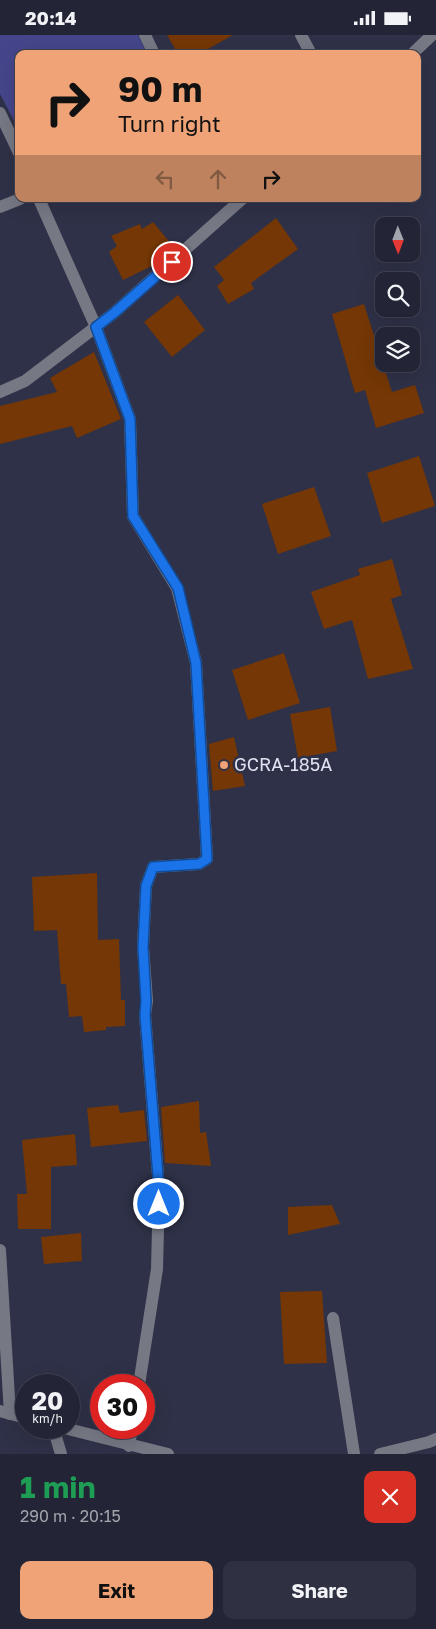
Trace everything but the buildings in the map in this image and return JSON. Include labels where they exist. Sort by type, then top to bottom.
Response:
[{"type":"street","points":[[146,35],[152,50]]},
{"type":"street","points":[[301,35],[309,50]]},
{"type":"street","points":[[416,50],[432,35]]},
{"type":"street","points":[[0,113],[15,145]]},
{"type":"street","points":[[0,207],[15,201]]},
{"type":"street","points":[[40,202],[96,327],[130,419],[133,516],[178,588],[196,663],[207,859],[199,864],[153,867],[146,886],[143,947],[145,1015],[159,1188],[157,1269],[141,1374]]},
{"type":"street","points":[[0,392],[25,381],[114,313],[239,202]]},
{"type":"street","points":[[0,1250],[5,1413]]},
{"type":"street","points":[[333,1318],[354,1454]]},
{"type":"street","points":[[80,1432],[168,1454]]},
{"type":"street","points":[[56,1439],[60,1454]]},
{"type":"street","points":[[129,1445],[130,1439]]},
{"type":"street","points":[[380,1454],[436,1439]]},
{"type":"shaded area","points":[[0,35],[138,35],[145,50],[15,50],[15,122],[0,94]]},
{"type":"place","name":"GCRA-185A","points":[[224,765]]},
{"type":"route","points":[[159,1204],[145,1015],[143,947],[146,886],[153,867],[199,864],[207,859],[196,663],[178,588],[133,516],[130,419],[96,327],[172,262]]}]
